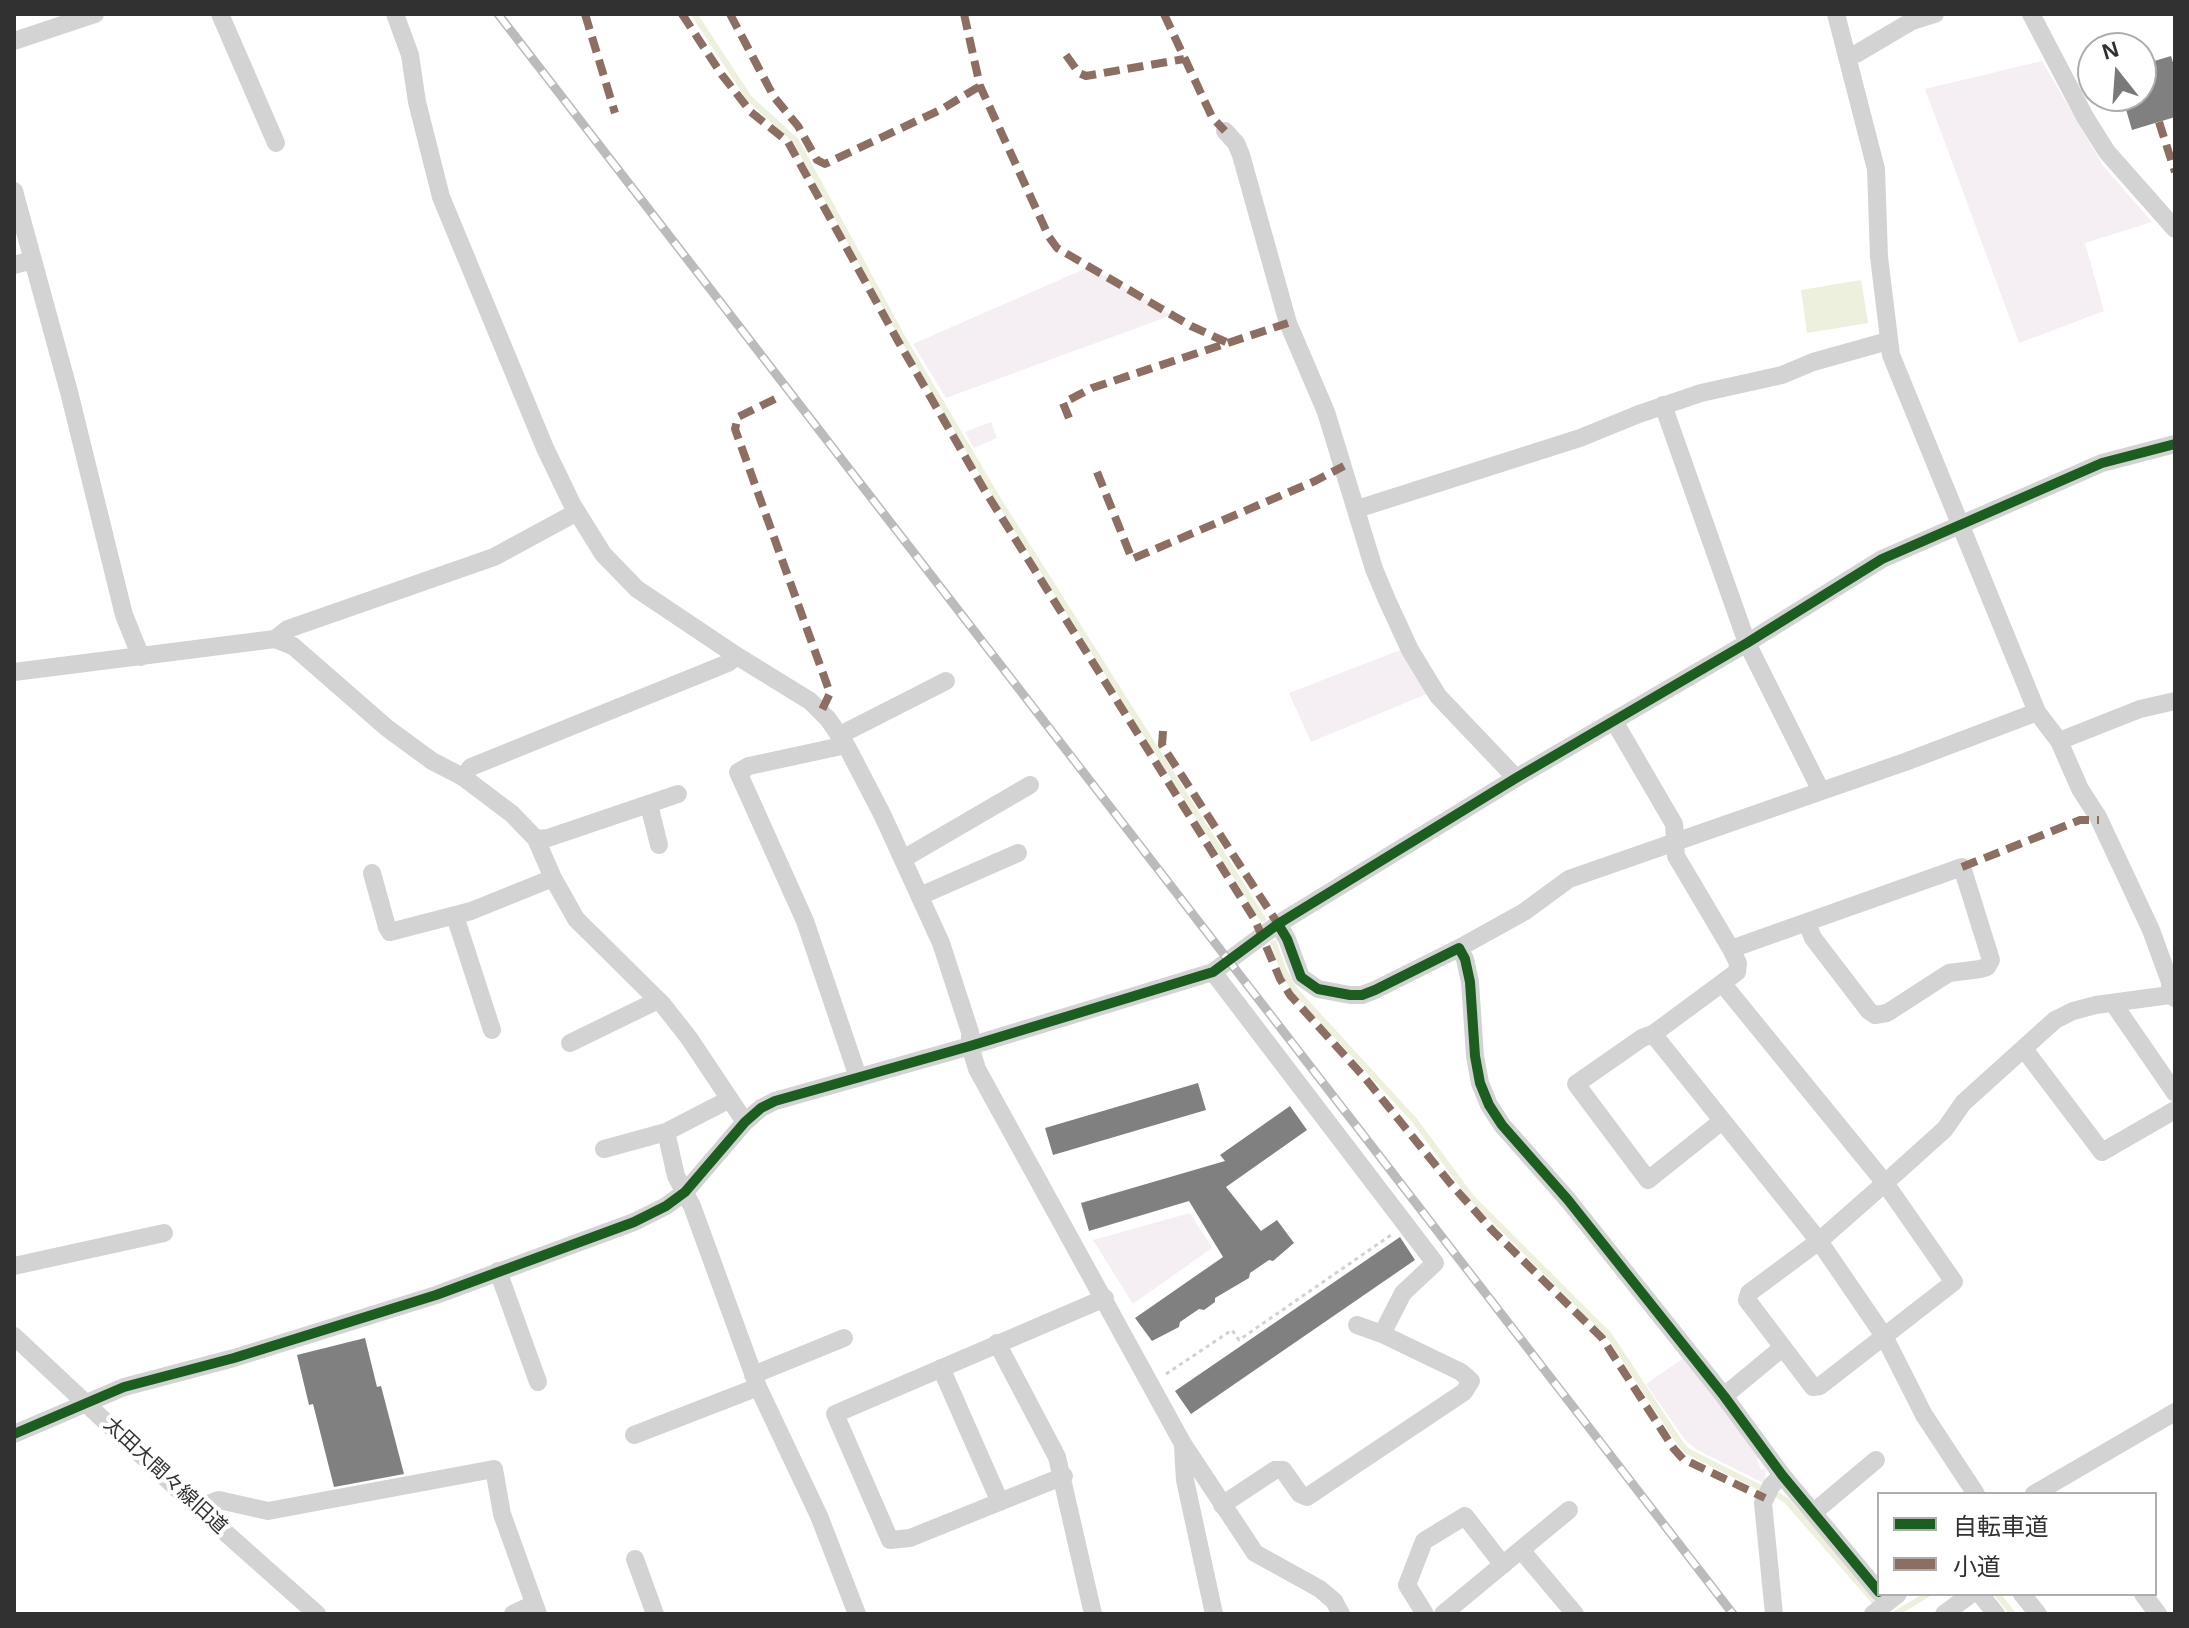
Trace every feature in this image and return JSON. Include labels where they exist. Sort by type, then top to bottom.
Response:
[{"type":"street","points":[[14,41],[95,14]]},
{"type":"street","points":[[220,14],[276,143]]},
{"type":"street","points":[[395,14],[410,55],[417,102],[441,197],[545,448],[577,512],[603,554],[637,589],[810,701],[843,740],[941,943],[970,1032],[970,1046],[977,1069],[1183,1444],[1255,1553],[1320,1589],[1334,1601],[1341,1614]]},
{"type":"street","points":[[1722,983],[1885,1183],[1954,1282],[1820,1386],[1813,1387],[1747,1300],[1749,1293],[1819,1241],[1885,1183],[1945,1129],[1963,1103],[2055,1020],[2073,1011],[2113,1003],[2172,997],[2170,982],[2151,930],[2098,817],[2080,789],[2059,741],[2037,712],[1888,341],[1879,257],[1876,169],[1836,14]]},
{"type":"street","points":[[1847,57],[1912,21],[1935,14]]},
{"type":"street","points":[[2031,14],[2107,152],[2175,229]]},
{"type":"street","points":[[1225,131],[1236,143],[1241,155],[1288,323],[1326,412],[1387,600],[1422,672],[1438,696],[1516,778]]},
{"type":"street","points":[[14,191],[124,615],[141,657]]},
{"type":"street","points":[[14,265],[33,260]]},
{"type":"street","points":[[1357,509],[1580,438],[1663,405],[1782,375],[1813,362],[1888,341]]},
{"type":"street","points":[[1663,405],[1747,643],[1821,791]]},
{"type":"street","points":[[14,1434],[85,1401],[124,1387],[234,1358],[436,1295],[634,1222],[666,1206],[685,1192],[745,1122],[775,1101],[1213,972],[1278,924],[1882,559],[2102,463],[2175,444]]},
{"type":"street","points":[[275,639],[288,629],[494,557],[577,512]]},
{"type":"street","points":[[14,672],[275,639],[293,646],[387,728],[432,761],[463,777],[512,814],[536,839],[576,919],[656,999],[689,1038],[745,1122]]},
{"type":"street","points":[[463,777],[471,767],[728,663],[737,656]]},
{"type":"street","points":[[858,1077],[805,921],[738,772],[749,766],[843,740],[946,681]]},
{"type":"street","points":[[2059,741],[2140,709],[2175,701]]},
{"type":"street","points":[[1278,924],[1301,977],[1318,989],[1362,995],[1459,948],[1524,912],[1569,879],[2037,712]]},
{"type":"street","points":[[1614,721],[1674,824],[1676,856],[1738,963],[1737,972],[1653,1034],[1642,1038],[1576,1084],[1648,1180],[1722,1121]]},
{"type":"street","points":[[903,859],[1030,785]]},
{"type":"street","points":[[536,839],[548,838],[678,794]]},
{"type":"street","points":[[649,805],[659,845]]},
{"type":"street","points":[[920,896],[1018,853]]},
{"type":"street","points":[[1731,949],[1962,867],[1991,960],[1987,967],[1949,973],[1887,1013],[1875,1015],[1813,938],[1807,923]]},
{"type":"street","points":[[372,873],[390,932],[455,916],[553,878]]},
{"type":"street","points":[[455,916],[492,1030]]},
{"type":"street","points":[[1459,948],[1470,982],[1480,1083],[1502,1125],[1568,1200],[1724,1396],[1782,1475],[1877,1590]]},
{"type":"street","points":[[1213,972],[1435,1263],[1403,1293],[1382,1334]]},
{"type":"street","points":[[570,1043],[656,999]]},
{"type":"street","points":[[2113,1003],[2175,1093]]},
{"type":"street","points":[[1653,1034],[1819,1241],[1884,1336],[1924,1415],[1975,1492]]},
{"type":"street","points":[[2024,1049],[2102,1152],[2175,1110]]},
{"type":"street","points":[[604,1149],[666,1132],[730,1099]]},
{"type":"street","points":[[666,1132],[676,1176],[685,1192],[756,1381],[819,1516],[856,1614]]},
{"type":"street","points":[[14,1266],[164,1233]]},
{"type":"street","points":[[498,1271],[538,1382]]},
{"type":"street","points":[[1064,1476],[910,1538],[890,1540],[835,1414],[1105,1298]]},
{"type":"street","points":[[1222,1505],[1275,1470],[1283,1470],[1300,1494],[1307,1497],[1464,1392],[1471,1381],[1461,1372],[1357,1325]]},
{"type":"street","name":"太田大間々線旧道","points":[[14,1336],[201,1511],[317,1614]]},
{"type":"street","points":[[634,1435],[844,1338]]},
{"type":"street","points":[[997,1343],[1064,1476],[1093,1614]]},
{"type":"street","points":[[1724,1396],[1782,1348]]},
{"type":"street","points":[[941,1368],[1000,1502]]},
{"type":"street","points":[[2061,1487],[2175,1412]]},
{"type":"street","points":[[1183,1444],[1185,1480],[1214,1614]]},
{"type":"street","points":[[1814,1512],[1876,1460]]},
{"type":"street","points":[[201,1511],[219,1500],[268,1511],[494,1469],[502,1514],[536,1609],[513,1614]]},
{"type":"street","points":[[1774,1614],[1763,1503],[1771,1486],[1782,1475]]},
{"type":"street","points":[[1443,1614],[1569,1510]]},
{"type":"street","points":[[1425,1614],[1407,1585],[1424,1541],[1465,1516],[1503,1565]]},
{"type":"street","points":[[1521,1550],[1575,1614]]},
{"type":"street","points":[[635,1559],[655,1614]]},
{"type":"street","points":[[1944,1614],[1968,1596]]},
{"type":"street","points":[[1982,1596],[1996,1614]]},
{"type":"street","points":[[2024,1596],[2038,1614]]},
{"type":"street","points":[[2144,1596],[2158,1614]]},
{"type":"path","points":[[1163,1376],[1232,1330],[1239,1340],[1402,1227]]},
{"type":"shaded area","points":[[2042,61],[2104,167],[2152,222],[2085,243],[2104,311],[2019,343],[1925,89]]},
{"type":"shaded area","points":[[1089,267],[1172,315],[946,398],[913,344]]},
{"type":"shaded area","points":[[1861,280],[1868,323],[1807,333],[1801,290]]},
{"type":"shaded area","points":[[991,422],[997,438],[974,448],[965,432]]},
{"type":"shaded area","points":[[1403,649],[1429,693],[1311,742],[1289,693]]},
{"type":"shaded area","points":[[1190,1213],[1212,1248],[1133,1304],[1093,1240]]},
{"type":"shaded area","points":[[1685,1357],[1762,1457],[1757,1459],[1761,1470],[1766,1469],[1765,1484],[1697,1450],[1685,1440],[1646,1384]]},
{"type":"building","points":[[2171,56],[2175,69],[2175,117],[2132,130],[2127,112],[2157,112],[2157,60]]},
{"type":"building","points":[[1198,1083],[1206,1110],[1053,1155],[1045,1128]]},
{"type":"building","points":[[1290,1106],[1307,1130],[1226,1187],[1261,1231],[1277,1220],[1294,1243],[1273,1261],[1269,1260],[1250,1273],[1249,1278],[1215,1298],[1215,1302],[1204,1310],[1199,1309],[1180,1322],[1179,1327],[1152,1341],[1135,1318],[1223,1257],[1189,1201],[1089,1231],[1081,1203],[1225,1161],[1220,1155]]},
{"type":"building","points":[[1400,1237],[1415,1260],[1191,1414],[1175,1391]]},
{"type":"building","points":[[365,1338],[404,1474],[334,1487],[297,1355]]},
{"type":"waterway","points":[[694,14],[749,98],[796,141],[901,335],[999,501],[1263,919]]},
{"type":"waterway","points":[[1274,943],[1293,988],[1415,1121],[1471,1197],[1609,1335],[1687,1451],[1759,1487]]},
{"type":"waterway","points":[[1774,1493],[1787,1501],[1874,1601]]},
{"type":"waterway","points":[[1895,1614],[1925,1596]]},
{"type":"waterway","points":[[1999,1596],[2013,1614]]},
{"type":"railway","points":[[498,14],[1733,1614]]},
{"type":"marked path","points":[[585,14],[615,113]]},
{"type":"marked path","points":[[682,14],[722,75],[751,112],[788,142],[985,491],[1255,920],[1290,995],[1365,1078],[1493,1231],[1602,1338],[1683,1459],[1765,1498]]},
{"type":"marked path","points":[[730,14],[774,97],[798,126],[817,160],[825,164],[942,109],[980,86]]},
{"type":"marked path","points":[[964,14],[980,86],[1049,237],[1057,248],[1191,326],[1226,342]]},
{"type":"marked path","points":[[1164,14],[1212,117],[1225,131]]},
{"type":"marked path","points":[[1066,55],[1079,73],[1086,76],[1184,59]]},
{"type":"marked path","points":[[2159,122],[2175,172]]},
{"type":"marked path","points":[[1069,418],[1063,403],[1092,388],[1288,323]]},
{"type":"marked path","points":[[775,399],[738,417],[735,429],[830,693],[821,712]]},
{"type":"marked path","points":[[1097,472],[1132,559],[1344,466]]},
{"type":"marked path","points":[[1163,731],[1162,745],[1278,924]]},
{"type":"marked path","points":[[1962,867],[2080,820],[2099,820]]},
{"type":"cycle path","points":[[14,1434],[124,1387],[234,1358],[436,1295],[634,1222],[666,1206],[685,1192],[745,1122],[775,1101],[1213,972],[1278,924],[1882,559],[2102,463],[2175,444]]},
{"type":"cycle path","points":[[1278,924],[1301,977],[1318,989],[1350,995],[1375,990],[1459,948],[1470,982],[1480,1083],[1502,1125],[1568,1200],[1724,1396],[1782,1475],[1877,1590]]}]
